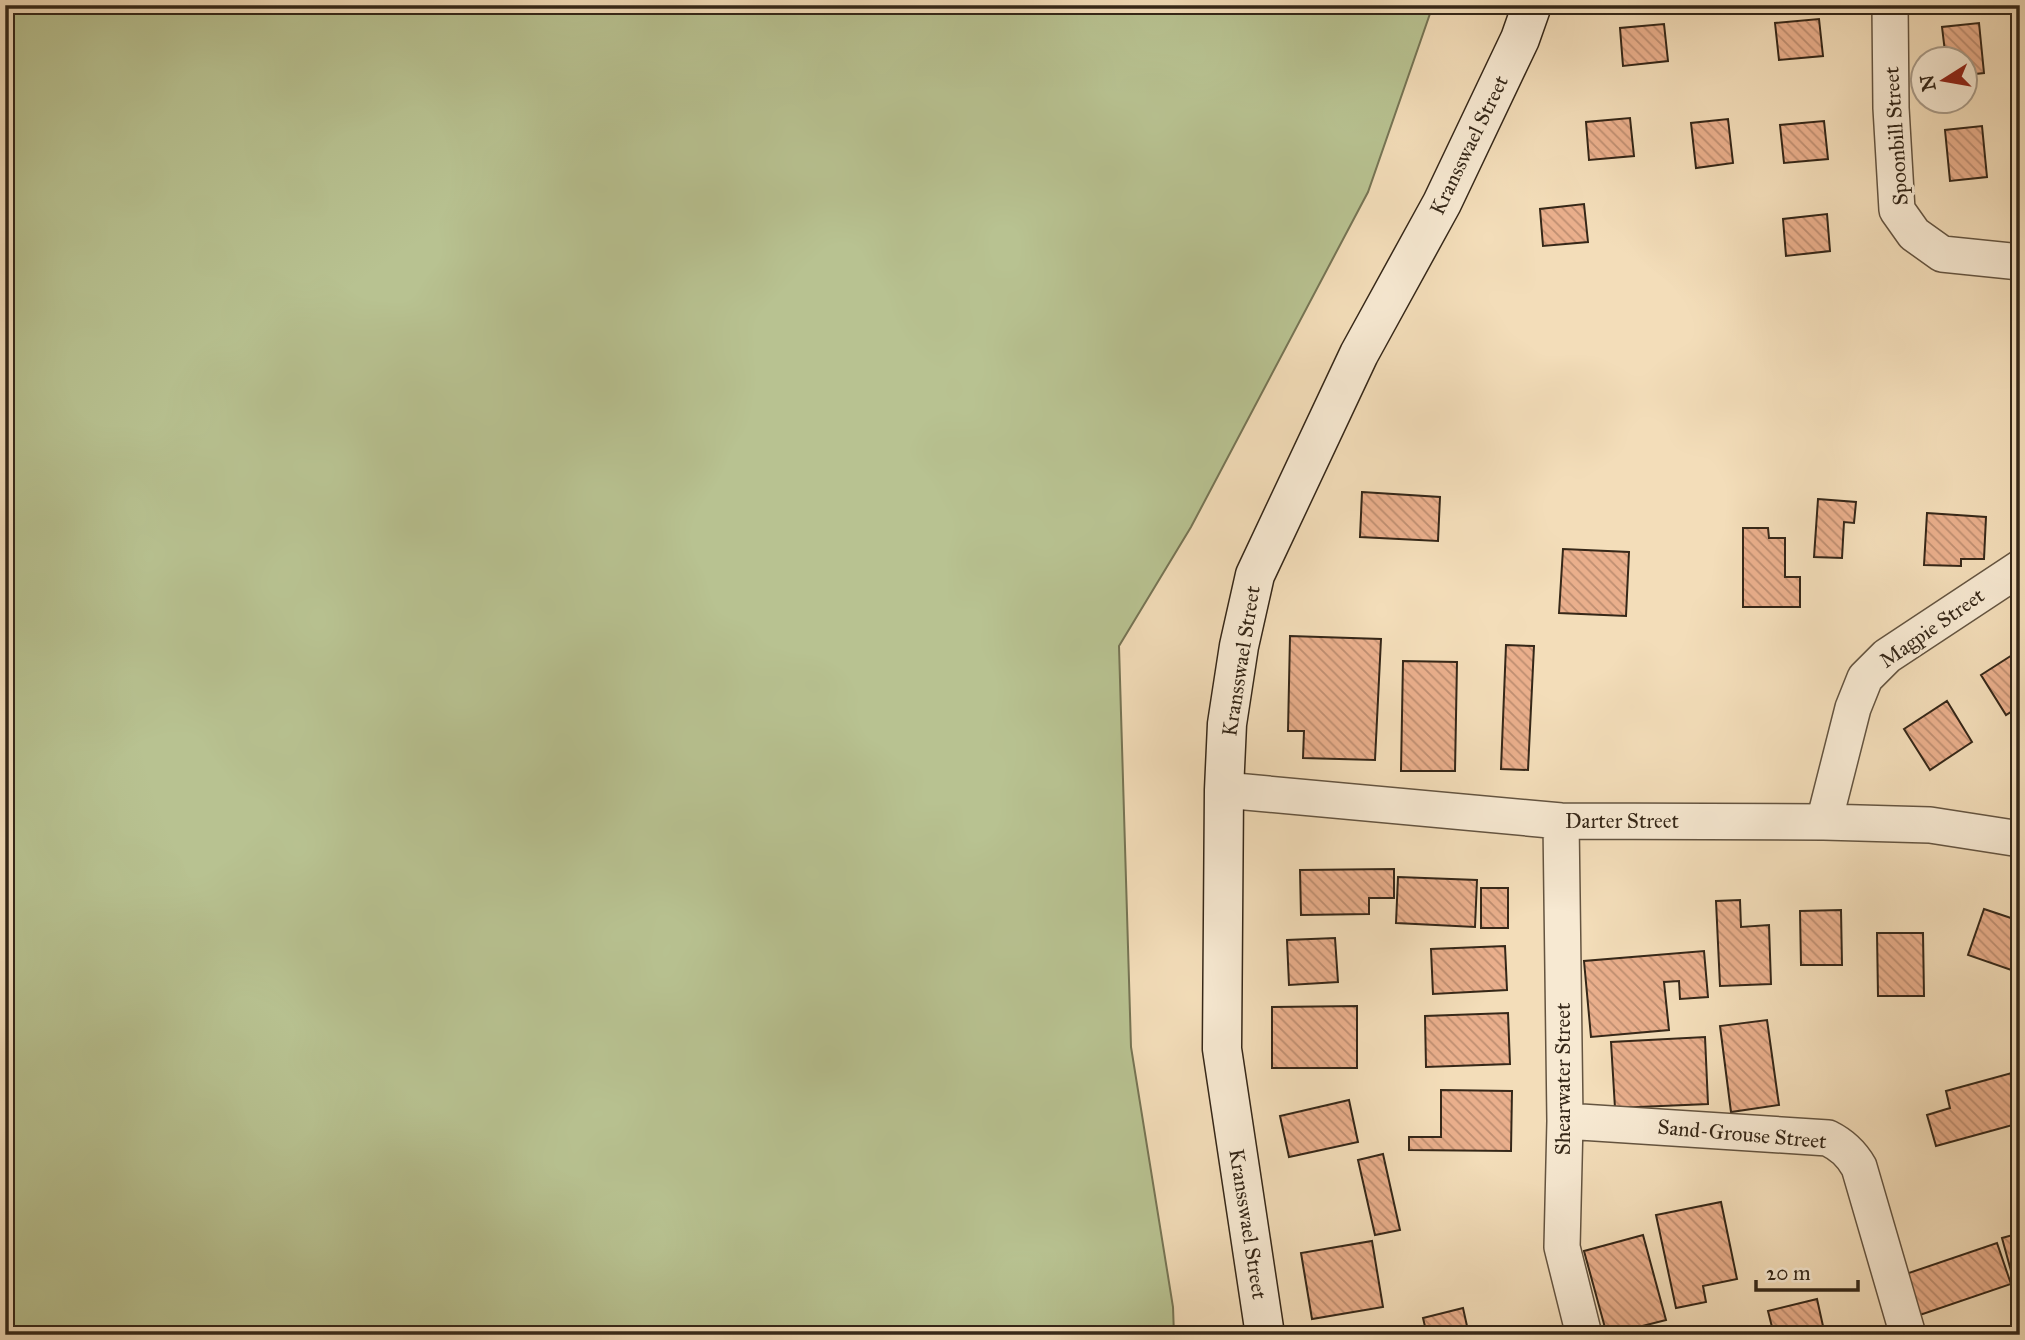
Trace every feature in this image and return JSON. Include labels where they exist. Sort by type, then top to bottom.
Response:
[{"type":"street","name":"Kransswael Street","points":[[1265,1335],[1222,1049],[1224,790],[1227,724],[1239,646],[1255,575],[1359,354],[1442,203],[1520,39],[1532,5]]},
{"type":"street","name":"Spoonbill Street","points":[[1890,5],[1891,108],[1897,210],[1914,234],[1942,254],[2020,262]]},
{"type":"street","name":"Magpie Street","points":[[1824,821],[1853,708],[1865,678],[1887,656],[2020,568]]},
{"type":"street","name":"Darter Street","points":[[1224,790],[1561,821],[1824,821],[1930,825],[2020,839]]},
{"type":"street","name":"Shearwater Street","points":[[1561,821],[1565,1121],[1562,1247],[1584,1335]]},
{"type":"street","name":"Sand-Grouse Street","points":[[1565,1121],[1828,1138],[1838,1142],[1859,1167],[1908,1335]]},
{"type":"green space","points":[[5,5],[1433,5],[1368,192],[1191,527],[1119,646],[1131,1047],[1173,1307],[1174,1335],[5,1335]]},
{"type":"building","points":[[2013,5],[2020,5],[2020,54],[2018,54]]},
{"type":"building","points":[[1819,19],[1823,56],[1779,60],[1775,23]]},
{"type":"building","points":[[1979,23],[1984,73],[1980,73],[1980,46],[1944,46],[1942,27]]},
{"type":"building","points":[[1664,24],[1668,61],[1623,66],[1620,28]]},
{"type":"building","points":[[1630,118],[1634,156],[1589,160],[1586,122]]},
{"type":"building","points":[[1728,119],[1733,163],[1696,168],[1691,123]]},
{"type":"building","points":[[1824,121],[1828,159],[1784,163],[1780,125]]},
{"type":"building","points":[[1982,126],[1987,177],[1950,181],[1945,130]]},
{"type":"building","points":[[1584,204],[1588,242],[1543,246],[1540,209]]},
{"type":"building","points":[[1827,214],[1830,251],[1786,256],[1783,219]]},
{"type":"building","points":[[1362,492],[1440,497],[1438,541],[1360,537]]},
{"type":"building","points":[[1818,499],[1856,502],[1854,523],[1844,522],[1842,558],[1814,557]]},
{"type":"building","points":[[1927,513],[1986,517],[1984,559],[1961,559],[1961,566],[1924,565]]},
{"type":"building","points":[[1743,528],[1768,528],[1769,538],[1785,538],[1785,577],[1800,577],[1800,607],[1743,607]]},
{"type":"building","points":[[1563,549],[1629,552],[1626,616],[1559,613]]},
{"type":"building","points":[[1290,636],[1381,639],[1375,760],[1303,758],[1304,731],[1288,731]]},
{"type":"building","points":[[1506,645],[1534,646],[1528,770],[1501,769]]},
{"type":"building","points":[[2020,650],[2020,706],[2006,715],[1981,675]]},
{"type":"building","points":[[1403,661],[1457,662],[1455,771],[1401,771]]},
{"type":"building","points":[[1947,701],[1972,742],[1930,770],[1904,729]]},
{"type":"building","points":[[1394,869],[1394,898],[1369,898],[1369,914],[1301,915],[1300,870]]},
{"type":"building","points":[[1398,877],[1477,880],[1475,927],[1396,923]]},
{"type":"building","points":[[1481,888],[1508,888],[1508,928],[1481,928]]},
{"type":"building","points":[[1740,900],[1741,927],[1769,925],[1771,984],[1720,986],[1716,901]]},
{"type":"building","points":[[1984,909],[2020,921],[2020,964],[2017,972],[1968,955]]},
{"type":"building","points":[[1841,910],[1842,965],[1801,965],[1800,911]]},
{"type":"building","points":[[1877,933],[1923,933],[1924,996],[1878,996]]},
{"type":"building","points":[[1335,938],[1338,982],[1289,985],[1287,940]]},
{"type":"building","points":[[1505,946],[1507,990],[1433,994],[1431,949]]},
{"type":"building","points":[[1704,951],[1708,997],[1680,999],[1679,981],[1664,982],[1669,1030],[1591,1037],[1584,961]]},
{"type":"building","points":[[1357,1006],[1357,1068],[1272,1068],[1272,1007]]},
{"type":"building","points":[[1508,1013],[1510,1064],[1426,1067],[1425,1016]]},
{"type":"building","points":[[1767,1020],[1779,1105],[1731,1112],[1720,1026]]},
{"type":"building","points":[[1705,1037],[1708,1104],[1615,1108],[1611,1042]]},
{"type":"building","points":[[2019,1071],[2020,1123],[1936,1146],[1927,1115],[1950,1108],[1946,1091]]},
{"type":"building","points":[[1441,1090],[1512,1091],[1511,1151],[1409,1150],[1409,1137],[1441,1137]]},
{"type":"building","points":[[1349,1100],[1358,1142],[1289,1157],[1280,1116]]},
{"type":"building","points":[[1383,1154],[1400,1230],[1375,1235],[1358,1160]]},
{"type":"building","points":[[1721,1202],[1737,1279],[1703,1286],[1706,1302],[1676,1308],[1656,1215]]},
{"type":"building","points":[[2020,1233],[2020,1292],[2017,1293],[2002,1238]]},
{"type":"building","points":[[1643,1235],[1666,1320],[1607,1335],[1584,1251]]},
{"type":"building","points":[[1372,1241],[1383,1307],[1312,1319],[1301,1253]]},
{"type":"building","points":[[1997,1243],[2011,1284],[1914,1317],[1900,1276]]},
{"type":"building","points":[[1817,1299],[1825,1335],[1774,1335],[1768,1311]]},
{"type":"building","points":[[1463,1308],[1469,1335],[1427,1335],[1423,1318]]}]
